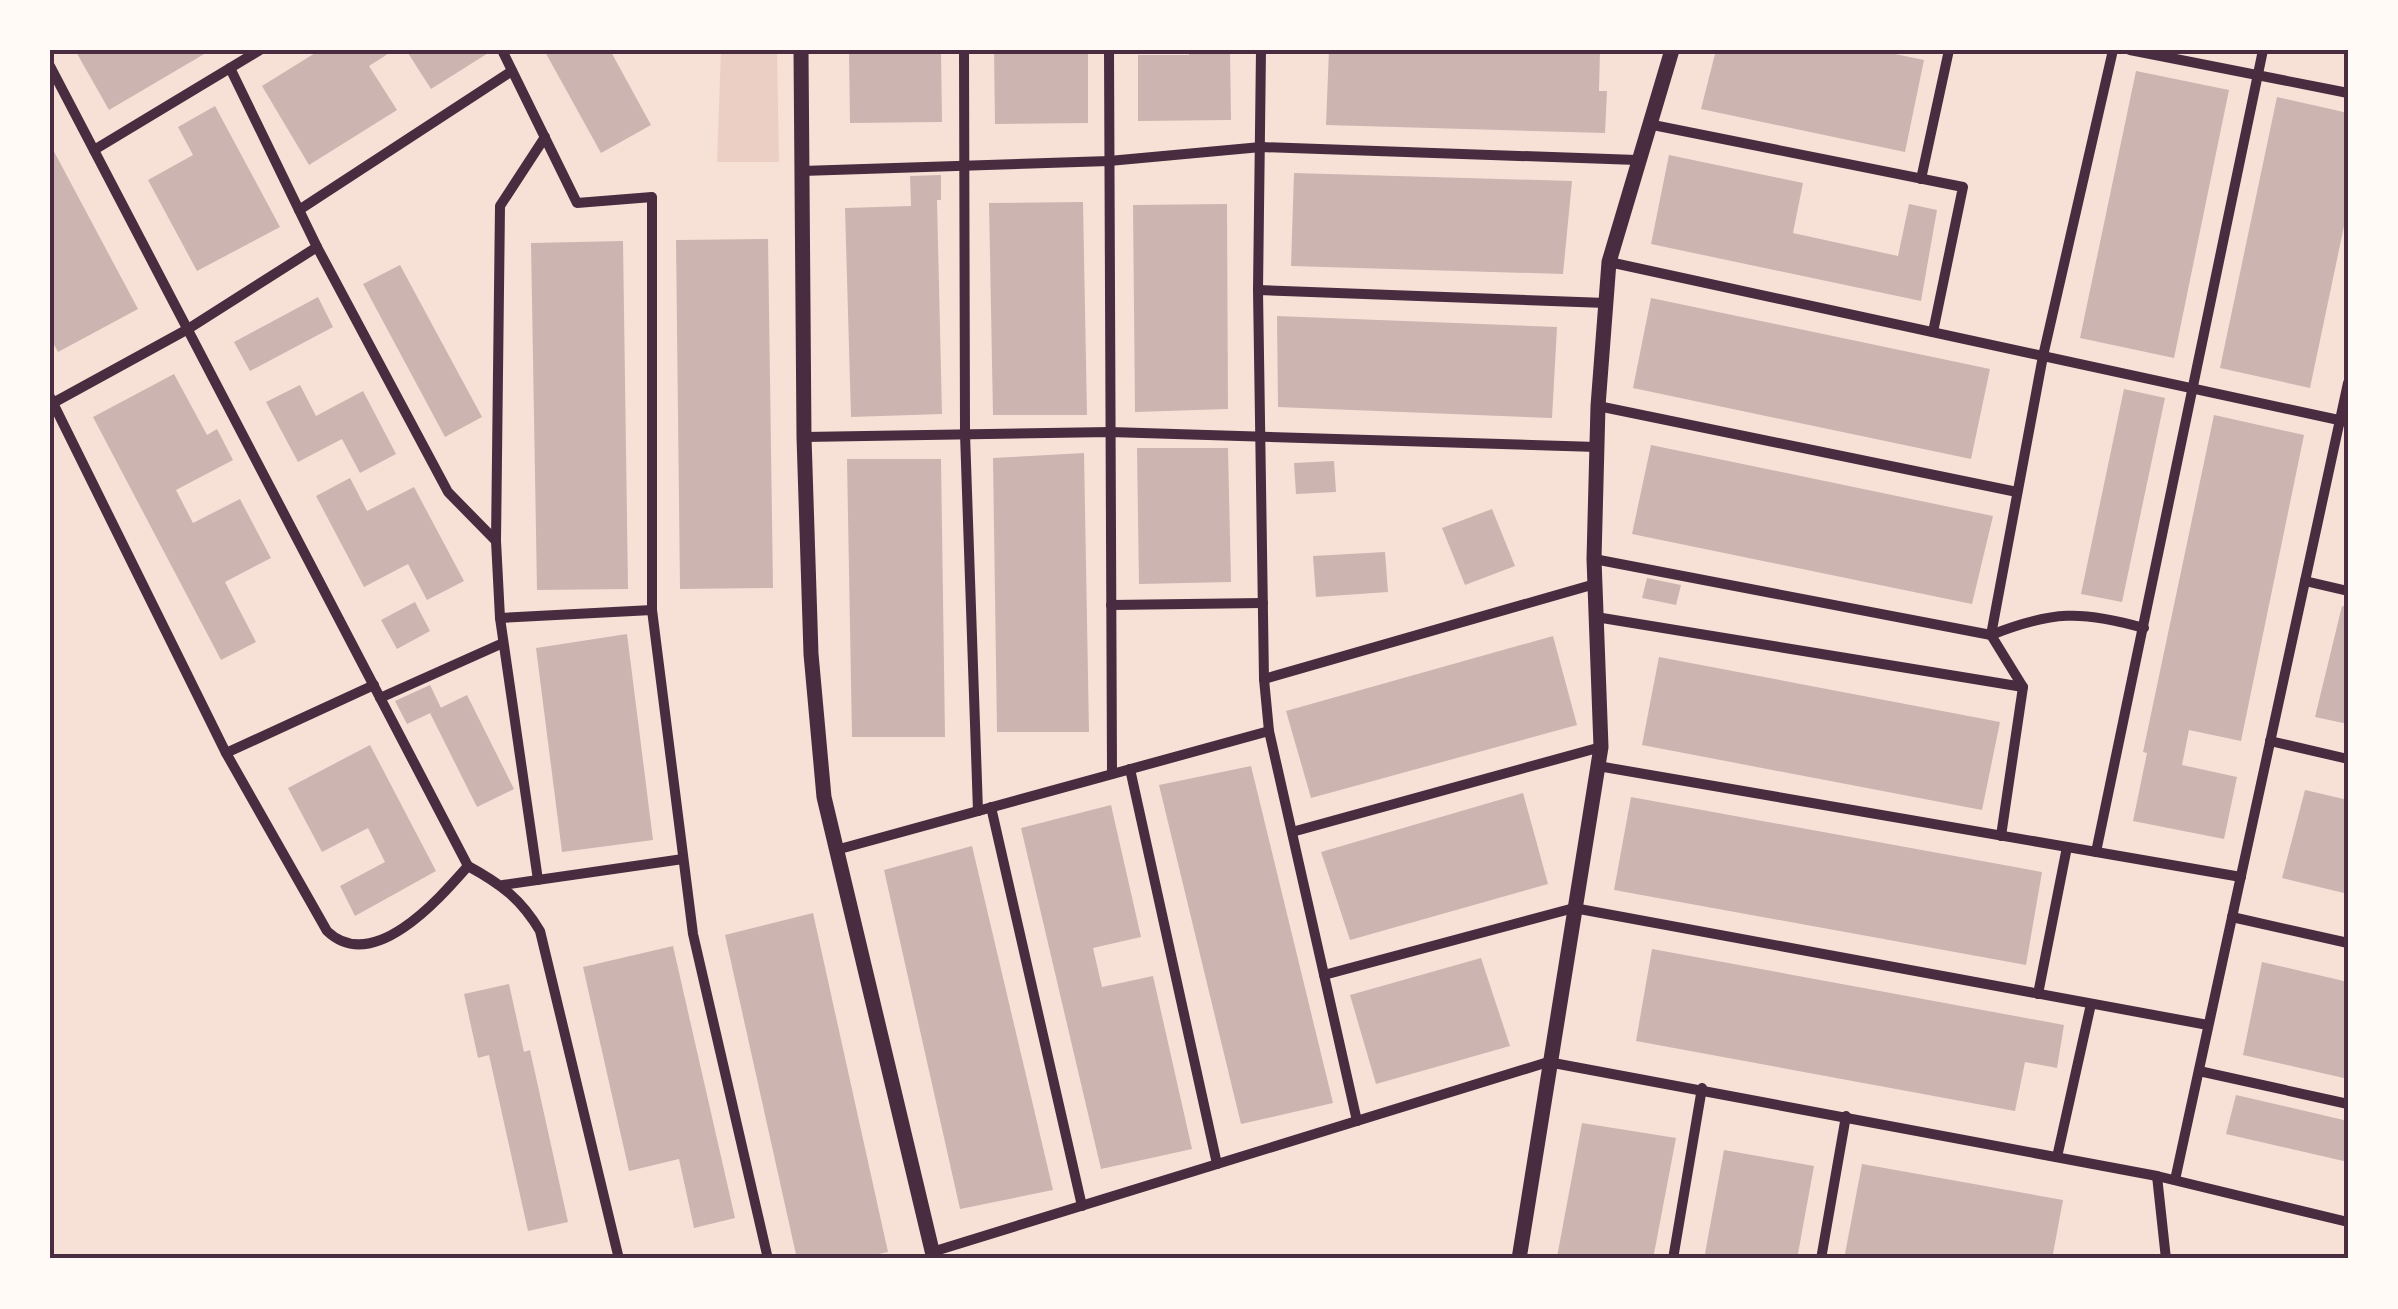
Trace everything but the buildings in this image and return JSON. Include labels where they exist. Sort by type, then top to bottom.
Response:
[{"type":"street","points":[[94,150],[260,50]]},
{"type":"street","points":[[502,50],[577,203],[652,197],[652,610],[693,934],[768,1259]]},
{"type":"street","points":[[800,50],[804,437],[811,654],[824,796],[933,1256],[1548,1062],[2156,1176],[2348,1222]]},
{"type":"street","points":[[964,50],[965,434],[978,811]]},
{"type":"street","points":[[1109,50],[1112,774]]},
{"type":"street","points":[[1261,50],[1258,290],[1264,679],[1269,731],[1357,1121]]},
{"type":"street","points":[[1519,1259],[1601,747],[1594,559],[1598,406],[1609,262],[1672,50]]},
{"type":"street","points":[[1920,179],[1949,50]]},
{"type":"street","points":[[2001,836],[2024,687],[1991,635],[2043,356],[2114,50]]},
{"type":"street","points":[[2130,50],[2348,94]]},
{"type":"street","points":[[2096,852],[2263,50]]},
{"type":"street","points":[[50,66],[468,866],[503,884],[523,902],[540,930],[619,1259]]},
{"type":"street","points":[[230,68],[317,247],[448,492],[496,541]]},
{"type":"street","points":[[299,210],[512,71]]},
{"type":"street","points":[[1647,124],[1963,188],[1933,332]]},
{"type":"street","points":[[538,880],[500,618],[496,541],[500,206],[545,137]]},
{"type":"street","points":[[802,170],[1109,161],[1261,147],[1637,160]]},
{"type":"street","points":[[317,247],[188,329],[51,400],[226,753],[327,931],[346,944],[369,944],[435,904],[468,866]]},
{"type":"street","points":[[1609,262],[2344,421]]},
{"type":"street","points":[[1258,290],[1606,303]]},
{"type":"street","points":[[2175,1180],[2305,581],[2344,421],[2348,382]]},
{"type":"street","points":[[1598,406],[2016,492]]},
{"type":"street","points":[[804,437],[1110,432],[1597,447]]},
{"type":"street","points":[[1594,559],[1991,635],[2040,616],[2093,613],[2144,628]]},
{"type":"street","points":[[2305,581],[2348,591]]},
{"type":"street","points":[[1264,679],[1595,584]]},
{"type":"street","points":[[1111,605],[1263,602]]},
{"type":"street","points":[[500,618],[652,610]]},
{"type":"street","points":[[1596,617],[2024,687]]},
{"type":"street","points":[[380,698],[504,643]]},
{"type":"street","points":[[226,753],[374,685]]},
{"type":"street","points":[[836,850],[1269,731]]},
{"type":"street","points":[[2270,741],[2348,759]]},
{"type":"street","points":[[1292,832],[1601,747]]},
{"type":"street","points":[[1598,766],[2240,877]]},
{"type":"street","points":[[1130,769],[1217,1164]]},
{"type":"street","points":[[992,807],[1082,1206]]},
{"type":"street","points":[[2038,994],[2067,847]]},
{"type":"street","points":[[503,884],[683,859]]},
{"type":"street","points":[[1324,975],[1574,908],[2208,1026]]},
{"type":"street","points":[[2232,917],[2348,943]]},
{"type":"street","points":[[2056,1157],[2091,1004]]},
{"type":"street","points":[[2198,1071],[2348,1104]]},
{"type":"street","points":[[1673,1259],[1702,1088]]},
{"type":"street","points":[[1822,1259],[1846,1116]]},
{"type":"street","points":[[2156,1176],[2166,1259]]},
{"type":"shaded area","points":[[721,50],[777,50],[779,162],[717,162]]}]
